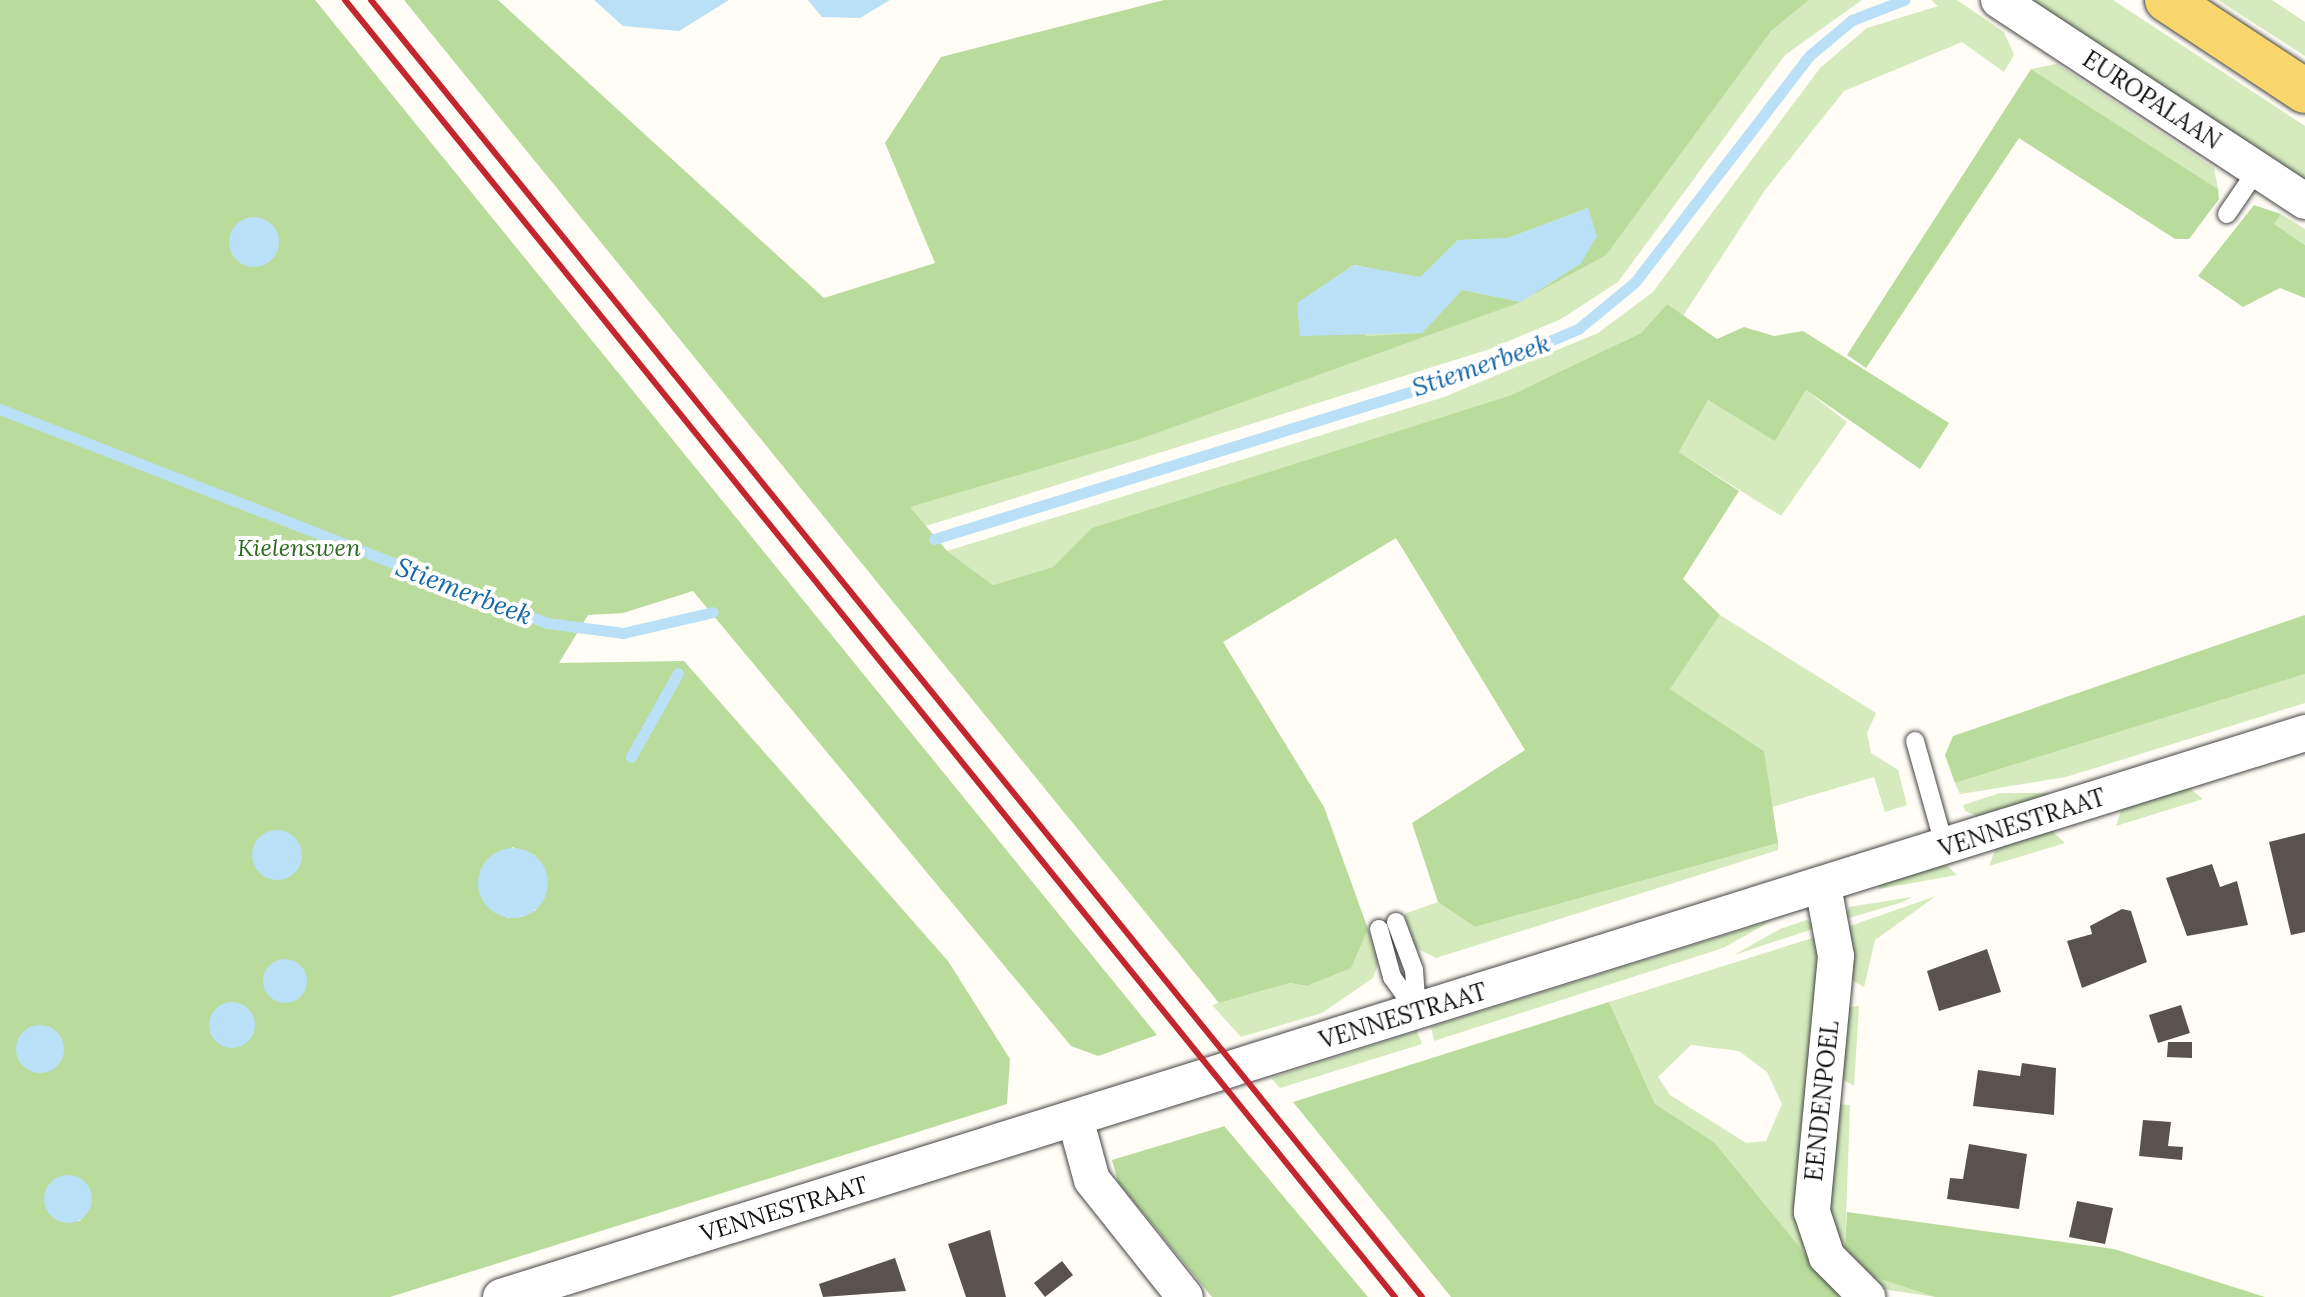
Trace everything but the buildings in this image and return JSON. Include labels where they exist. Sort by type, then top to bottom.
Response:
[{"type":"main road","points":[[2167,0],[2305,91]]},
{"type":"street","name":"EUROPALAAN","points":[[1999,0],[2305,201]]},
{"type":"street","name":"VENNESTRAAT","points":[[501,1297],[2305,733]]},
{"type":"street","name":"EENDENPOEL","points":[[1823,886],[1836,956],[1812,1212],[1827,1257],[1867,1297]]},
{"type":"street","points":[[1075,1118],[1092,1180],[1185,1297]]},
{"type":"lane","points":[[2227,214],[2257,170]]},
{"type":"lane","points":[[1915,741],[1945,848]]},
{"type":"lane","points":[[1387,925],[1414,970],[1417,1012]]},
{"type":"green space","name":"Kielenswen","points":[[0,0],[315,0],[1157,1035],[1098,1056],[1071,1046],[693,591],[623,613],[588,615],[559,663],[684,661],[948,961],[1010,1059],[1007,1104],[390,1297],[0,1297]],"holes":[[[512,847],[536,856],[536,910],[522,917],[507,918]],[[91,1192],[80,1221],[58,1221]]]},
{"type":"green space","points":[[404,0],[498,0],[824,298],[935,263],[885,143],[941,57],[1164,0],[1809,0],[1771,31],[1606,255],[1529,297],[1581,263],[1587,208],[1508,238],[1458,240],[1420,278],[1354,265],[1298,303],[1367,336],[1422,333],[1462,290],[1521,302],[1137,440],[910,507],[947,551],[993,585],[1053,567],[1092,528],[1509,396],[1641,333],[1667,304],[1717,339],[1744,327],[1774,336],[1803,331],[1949,423],[1920,469],[1806,390],[1775,441],[1708,400],[1679,452],[1739,491],[1683,579],[1720,615],[1670,689],[1764,751],[1778,843],[1475,927],[1438,902],[1412,823],[1525,750],[1396,538],[1223,642],[1324,807],[1368,929],[1351,968],[1307,986],[1290,983],[1219,1003]]},
{"type":"green space","points":[[1809,0],[1862,0],[1785,55],[1618,282],[1561,319],[1490,349],[926,526],[909,507],[1041,466],[1771,31]]},
{"type":"green space","points":[[1931,0],[1957,0],[2004,32],[2014,55],[2004,72],[1962,42],[1844,91],[1765,190],[1683,316],[1667,304],[1641,333],[1509,396],[1507,426],[1564,771],[1420,503],[1087,534],[1053,567],[993,585],[947,551],[1444,397],[1598,333],[1653,292],[1820,68],[1867,28],[1938,6]]},
{"type":"green space","points":[[2028,0],[2113,0],[2305,126],[2305,180]]},
{"type":"green space","points":[[2218,0],[2272,0],[2305,22],[2305,56]]},
{"type":"green space","points":[[2057,64],[2214,168],[2218,189],[2031,69]]},
{"type":"green space","points":[[2031,69],[2218,189],[2219,199],[2189,239],[2175,239],[2019,138],[1866,368],[1847,355]]},
{"type":"green space","points":[[2254,205],[2281,214],[2274,224],[2305,245],[2305,298],[2280,288],[2243,307],[2198,276]]},
{"type":"green space","points":[[2281,214],[2305,229],[2305,245],[2273,224]]},
{"type":"green space","points":[[1806,390],[1847,422],[1781,516],[1679,452],[1708,400],[1775,440]]},
{"type":"green space","points":[[1720,615],[1876,713],[1867,733],[1871,753],[1898,770],[1907,805],[1885,812],[1874,777],[1769,808],[1764,751],[1670,689]]},
{"type":"green space","points":[[2305,615],[2305,674],[1955,783],[1945,755],[1953,736]]},
{"type":"green space","points":[[2305,674],[2305,703],[2066,777],[1960,794],[1955,783]]},
{"type":"green space","points":[[2189,788],[2203,799],[2116,826],[2122,808]]},
{"type":"green space","points":[[2000,793],[2058,793],[1982,818],[1965,811],[1963,805]]},
{"type":"green space","points":[[2051,830],[2065,843],[1989,866],[1996,848]]},
{"type":"green space","points":[[1778,843],[1778,850],[1436,958],[1416,948],[1404,914],[1438,902],[1475,927]]},
{"type":"green space","points":[[1945,864],[1957,875],[1879,889],[1879,885]]},
{"type":"green space","points":[[1936,896],[1875,940],[1864,987],[1848,978],[1847,927]]},
{"type":"green space","points":[[1912,897],[1903,902],[1846,919],[1849,907]]},
{"type":"green space","points":[[1773,920],[1723,948],[1434,1041],[1431,1027]]},
{"type":"green space","points":[[1807,920],[1816,928],[1734,955],[1780,929]]},
{"type":"green space","points":[[1368,929],[1378,963],[1373,978],[1322,1013],[1241,1037],[1212,1005],[1290,983],[1307,986],[1350,968]]},
{"type":"green space","points":[[1822,935],[1805,1239],[1835,1294],[1714,1142],[1655,1104],[1609,1002]],"holes":[[[1691,1045],[1739,1051],[1767,1072],[1782,1104],[1766,1141],[1746,1143],[1670,1095],[1658,1077]]]},
{"type":"green space","points":[[1609,1002],[1655,1104],[1714,1142],[1840,1297],[1451,1297],[1293,1102]]},
{"type":"green space","points":[[1859,1006],[1854,1086],[1837,1076],[1844,1008]]},
{"type":"green space","points":[[1417,1031],[1422,1044],[1280,1088],[1271,1078]]},
{"type":"green space","points":[[1834,1104],[1850,1105],[1845,1247],[1874,1277],[1935,1297],[1882,1289],[1844,1259],[1824,1207]]},
{"type":"green space","points":[[1225,1126],[1368,1297],[1212,1297],[1118,1182],[1112,1160]]},
{"type":"green space","points":[[1847,1212],[2114,1249],[2265,1297],[1935,1297],[1874,1277],[1845,1247]]},
{"type":"water","points":[[594,0],[729,0],[679,31],[623,26]]},
{"type":"water","points":[[808,0],[890,0],[860,18],[822,17]]},
{"type":"water","points":[[1588,208],[1597,236],[1581,263],[1521,302],[1462,290],[1422,333],[1300,336],[1297,303],[1354,265],[1420,277],[1458,240],[1508,238]]},
{"type":"water","points":[[254,217],[272,224],[279,242],[272,260],[254,267],[236,260],[229,242],[236,224]]},
{"type":"water","points":[[277,830],[295,837],[302,855],[295,873],[277,880],[259,873],[252,855],[259,837]]},
{"type":"water","points":[[506,848],[520,848],[542,863],[548,883],[546,896],[538,908],[520,918],[506,918],[484,903],[478,890],[478,876],[493,854]]},
{"type":"water","points":[[285,959],[301,965],[307,981],[301,997],[285,1003],[269,997],[263,981],[269,965]]},
{"type":"water","points":[[232,1002],[248,1009],[255,1025],[248,1041],[232,1048],[216,1041],[209,1025],[216,1009]]},
{"type":"water","points":[[40,1025],[49,1026],[57,1032],[63,1040],[63,1058],[57,1066],[49,1072],[40,1073],[31,1072],[23,1066],[17,1058],[16,1049],[17,1040],[23,1032],[31,1026]]},
{"type":"water","points":[[68,1175],[85,1182],[92,1199],[85,1216],[68,1223],[51,1216],[44,1199],[51,1182]]},
{"type":"waterway","name":"Stiemerbeek","points":[[934,539],[1481,370],[1578,329],[1635,282],[1810,55],[1852,20],[1904,0]]},
{"type":"waterway","name":"Stiemerbeek","points":[[0,409],[547,623],[623,633],[713,612]]},
{"type":"waterway","points":[[631,757],[678,673]]},
{"type":"railway","points":[[345,0],[1395,1297]]},
{"type":"railway","points":[[371,0],[1422,1297]]}]
